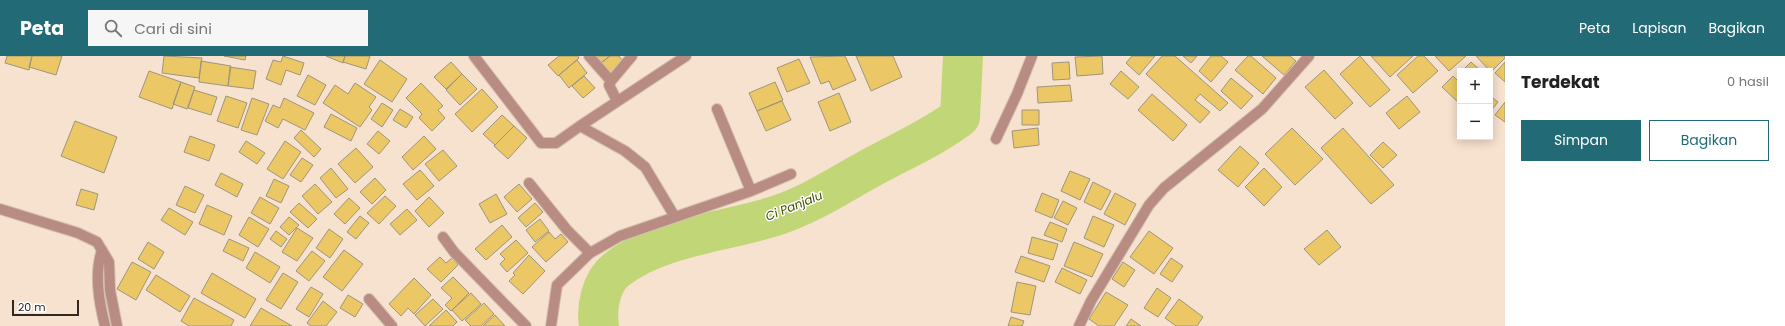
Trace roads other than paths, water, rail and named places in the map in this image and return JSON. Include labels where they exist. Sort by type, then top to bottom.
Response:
[{"type":"street","points":[[474,56],[541,144],[556,143],[686,56]]},
{"type":"street","points":[[589,56],[611,81]]},
{"type":"street","points":[[617,101],[609,88],[611,81],[632,56]]},
{"type":"street","points":[[996,139],[1017,94],[1032,56]]},
{"type":"street","points":[[1079,326],[1103,280],[1149,206],[1164,188],[1262,109],[1310,56]]},
{"type":"street","points":[[717,109],[751,191]]},
{"type":"street","points":[[580,126],[625,151],[645,167],[675,217]]},
{"type":"street","points":[[551,326],[557,285],[590,253],[620,236],[751,191],[791,174]]},
{"type":"street","points":[[529,183],[567,230],[590,253]]},
{"type":"street","points":[[0,209],[78,233],[97,242],[109,262],[110,290],[117,326]]},
{"type":"street","points":[[443,238],[454,252],[526,326]]},
{"type":"street","points":[[102,250],[98,262],[98,291],[105,326]]},
{"type":"street","points":[[369,299],[392,326]]},
{"type":"waterway","name":"Ci Panjalu","points":[[599,326],[598,311],[603,288],[616,270],[633,259],[652,249],[673,242],[758,221],[791,210],[817,198],[920,142],[960,117],[963,56]]}]
